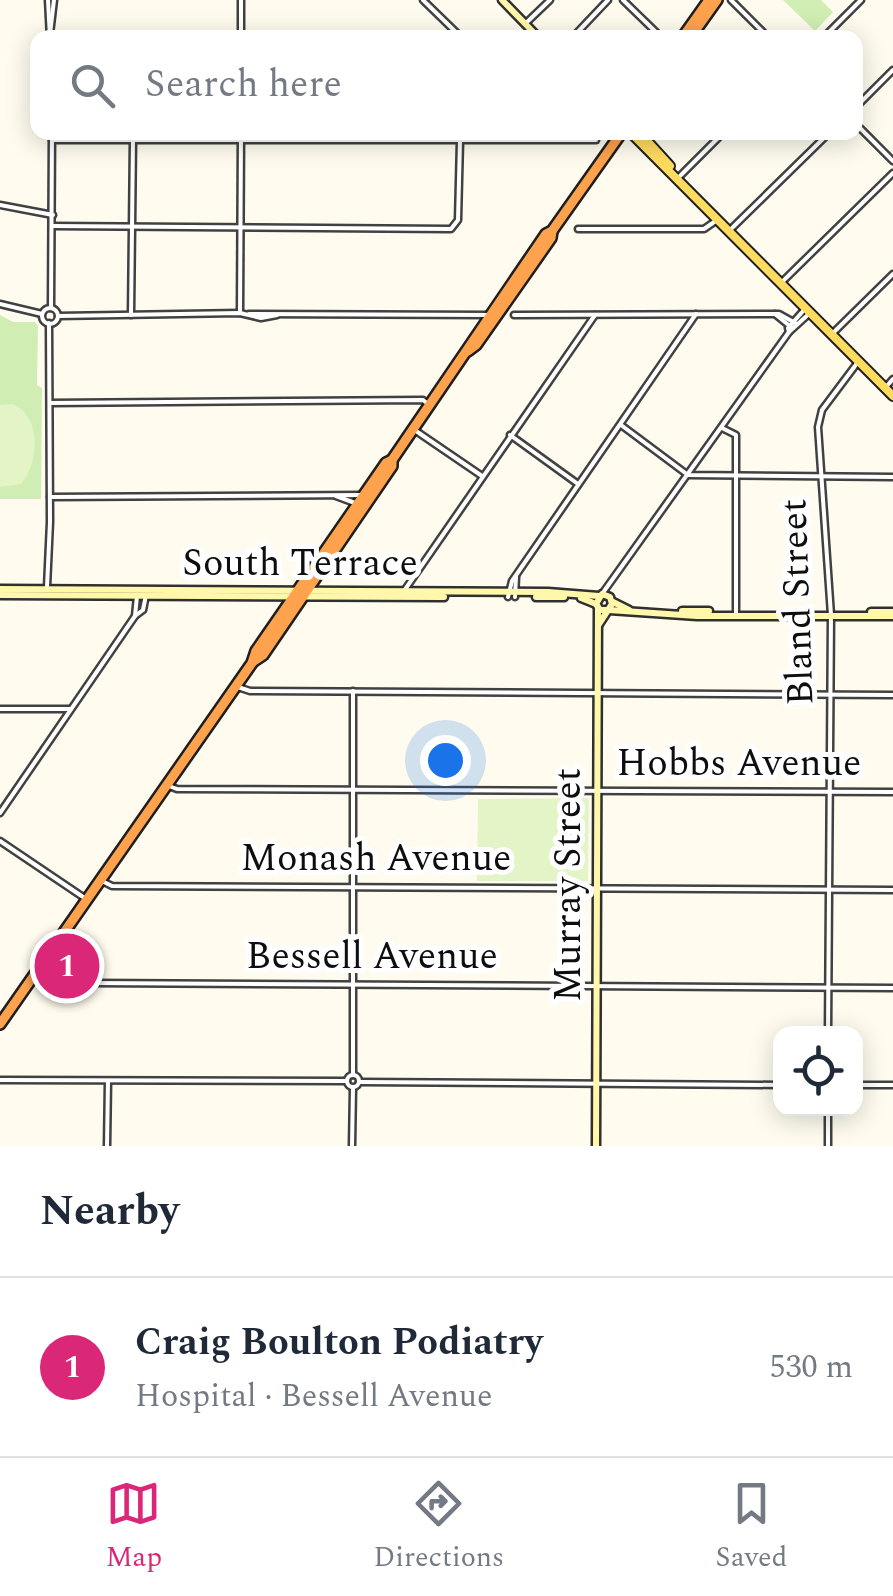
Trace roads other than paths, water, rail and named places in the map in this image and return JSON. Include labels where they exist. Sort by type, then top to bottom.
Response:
[{"type":"highway","points":[[688,30],[709,0]]},
{"type":"highway","points":[[696,30],[717,0]]},
{"type":"highway","points":[[0,1024],[252,662],[264,656],[360,500],[551,238],[552,230],[616,140]]},
{"type":"highway","points":[[300,594],[392,466],[392,460]]},
{"type":"main road","points":[[502,0],[531,30]]},
{"type":"main road","points":[[638,140],[678,178]]},
{"type":"main road","points":[[645,140],[717,220],[893,396]]},
{"type":"main road","name":"South Terrace","points":[[0,592],[512,595],[580,598],[597,606],[607,602]]},
{"type":"main road","name":"South Terrace","points":[[512,595],[607,602],[696,616],[893,614]]},
{"type":"main road","points":[[597,606],[607,602]]},
{"type":"main road","name":"Murray Street","points":[[599,625],[607,602]]},
{"type":"main road","name":"Murray Street","points":[[596,1146],[597,606]]},
{"type":"street","points":[[50,30],[51,0]]},
{"type":"street","points":[[241,0],[241,30]]},
{"type":"street","points":[[423,0],[454,30]]},
{"type":"street","points":[[525,24],[550,0]]},
{"type":"street","points":[[580,30],[608,0]]},
{"type":"street","points":[[623,0],[654,30]]},
{"type":"street","points":[[732,0],[760,30]]},
{"type":"street","points":[[831,30],[861,0]]},
{"type":"street","points":[[738,6],[744,2]]},
{"type":"street","points":[[863,100],[893,70]]},
{"type":"street","points":[[863,131],[893,160]]},
{"type":"street","points":[[130,315],[133,140],[52,140],[50,308],[58,316],[472,314],[491,319]]},
{"type":"street","points":[[240,314],[241,140]]},
{"type":"street","points":[[52,226],[451,229],[458,220],[460,140]]},
{"type":"street","points":[[678,178],[716,140]]},
{"type":"street","points":[[729,231],[822,140]]},
{"type":"street","points":[[781,283],[893,173]]},
{"type":"street","points":[[0,205],[52,215]]},
{"type":"street","points":[[578,229],[704,229],[717,220]]},
{"type":"street","points":[[832,334],[893,274]]},
{"type":"street","points":[[0,304],[42,314],[48,323],[50,592]]},
{"type":"street","points":[[42,314],[50,308]]},
{"type":"street","points":[[607,602],[612,583],[792,326],[809,310]]},
{"type":"street","points":[[512,595],[516,578],[696,314]]},
{"type":"street","points":[[514,315],[775,314],[792,326]]},
{"type":"street","points":[[408,594],[415,574],[595,315]]},
{"type":"street","points":[[48,323],[58,316]]},
{"type":"street","name":"Bland Street","points":[[828,1026],[831,614],[818,427],[822,410],[858,362]]},
{"type":"street","points":[[885,388],[893,379]]},
{"type":"street","points":[[50,403],[423,400],[427,409]]},
{"type":"street","points":[[409,402],[427,409]]},
{"type":"street","points":[[621,424],[688,476],[893,476]]},
{"type":"street","points":[[722,428],[736,435],[736,613]]},
{"type":"street","points":[[413,429],[482,476]]},
{"type":"street","points":[[510,435],[578,484]]},
{"type":"street","points":[[50,497],[336,496],[360,500]]},
{"type":"street","points":[[336,496],[360,500]]},
{"type":"street","points":[[0,813],[135,616],[143,610],[142,593]]},
{"type":"street","points":[[236,686],[250,691],[893,695]]},
{"type":"street","points":[[352,691],[353,1075],[359,1082]]},
{"type":"street","points":[[0,709],[70,710]]},
{"type":"street","name":"Hobbs Avenue","points":[[167,784],[177,789],[893,792]]},
{"type":"street","points":[[0,841],[86,899]]},
{"type":"street","name":"Monash Avenue","points":[[100,880],[112,886],[893,890]]},
{"type":"street","name":"Bessell Avenue","points":[[32,978],[40,982],[92,983],[893,988]]},
{"type":"street","points":[[346,1082],[353,1075]]},
{"type":"street","points":[[0,1080],[346,1082],[352,1088],[352,1146]]},
{"type":"street","points":[[106,1146],[108,1081]]},
{"type":"street","points":[[352,1088],[359,1082],[773,1085]]},
{"type":"street","points":[[863,1085],[893,1085]]},
{"type":"street","points":[[828,1116],[828,1146]]},
{"type":"place","name":"Craig Boulton Podiatry","points":[[67,966]]}]
